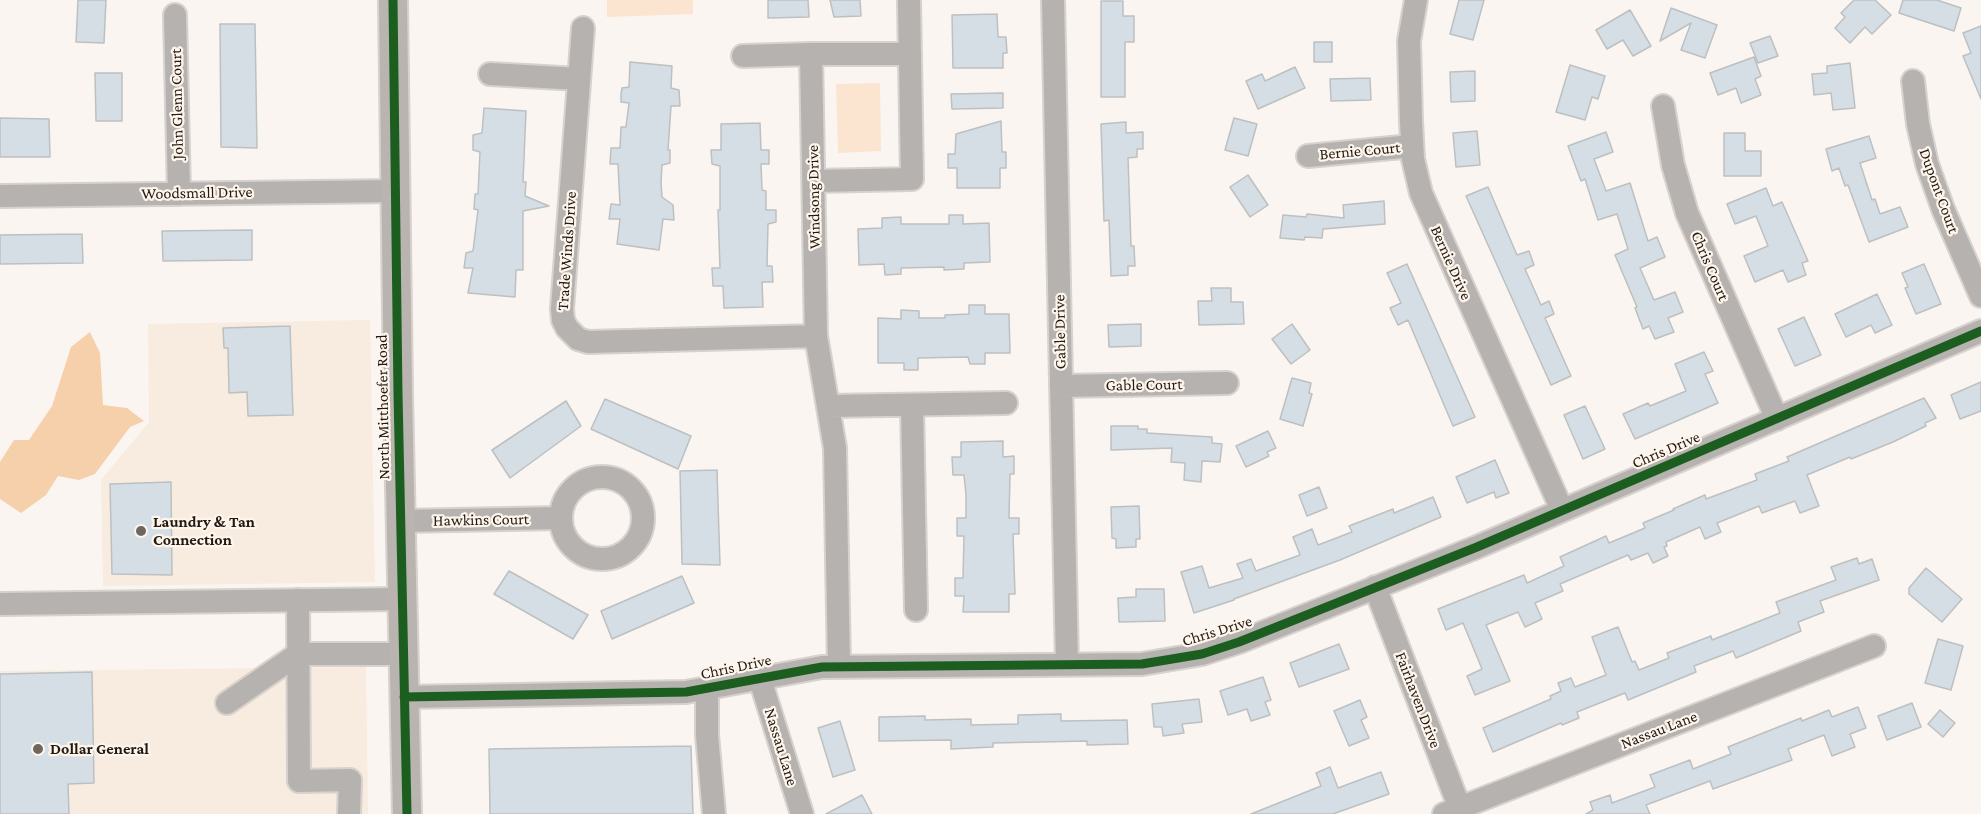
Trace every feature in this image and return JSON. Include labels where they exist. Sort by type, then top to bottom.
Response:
[{"type":"main road","name":"North Mitthoefer Road","points":[[393,0],[400,521],[407,814]]},
{"type":"street","points":[[814,181],[912,179],[909,0]]},
{"type":"street","name":"Gable Drive","points":[[1053,0],[1067,664]]},
{"type":"street","name":"Bernie Drive","points":[[1416,0],[1409,41],[1412,146],[1417,179],[1423,199],[1562,510]]},
{"type":"street","name":"John Glenn Court","points":[[175,15],[179,194]]},
{"type":"street","name":"Trade Winds Drive","points":[[583,27],[562,309],[563,320],[570,332],[578,339],[588,342],[816,336]]},
{"type":"street","name":"Windsong Drive","points":[[810,54],[816,336],[829,406],[835,459],[839,666]]},
{"type":"street","points":[[743,56],[910,54]]},
{"type":"street","points":[[490,74],[579,79]]},
{"type":"street","name":"Dupont Court","points":[[1913,81],[1917,124],[1929,171],[1981,296]]},
{"type":"street","name":"Chris Court","points":[[1663,106],[1672,165],[1687,213],[1777,419]]},
{"type":"street","name":"Bernie Court","points":[[1308,156],[1412,146]]},
{"type":"street","name":"Woodsmall Drive","points":[[0,196],[395,190]]},
{"type":"street","name":"Chris Drive","points":[[404,697],[674,692],[707,690],[760,680],[776,674],[839,666],[1155,663],[1202,654],[1239,642],[1477,547],[1981,331]]},
{"type":"street","name":"Gable Court","points":[[1061,386],[1227,383]]},
{"type":"street","points":[[829,406],[1006,403]]},
{"type":"street","points":[[912,405],[916,610]]},
{"type":"street","name":"Hawkins Court","points":[[400,521],[561,518]]},
{"type":"street","name":"Fairhaven Drive","points":[[1375,587],[1456,812]]},
{"type":"street","points":[[0,603],[402,599]]},
{"type":"street","points":[[298,600],[299,781],[350,780],[349,814]]},
{"type":"street","name":"Nassau Lane","points":[[1456,812],[1874,646]]},
{"type":"street","points":[[227,703],[298,654],[403,654]]},
{"type":"street","name":"Nassau Lane","points":[[760,680],[802,814]]},
{"type":"street","points":[[707,690],[707,735],[714,814]]},
{"type":"shaded area","points":[[607,0],[693,0],[693,14],[607,17]]},
{"type":"shaded area","points":[[880,83],[881,151],[838,153],[836,84]]},
{"type":"shaded area","points":[[370,320],[375,582],[103,586],[101,480],[149,422],[148,324]]},
{"type":"shaded area","points":[[90,332],[100,353],[103,405],[127,408],[144,421],[130,427],[95,474],[79,480],[58,476],[46,495],[21,513],[0,499],[0,462],[14,440],[29,440],[52,406],[71,347]]},
{"type":"shaded area","points":[[366,667],[368,814],[0,814],[0,671]]},
{"type":"building","points":[[78,0],[106,0],[104,43],[76,42]]},
{"type":"building","points":[[768,0],[808,0],[809,17],[768,18]]},
{"type":"building","points":[[830,0],[860,0],[861,16],[834,17]]},
{"type":"building","points":[[1459,0],[1484,0],[1473,40],[1450,34]]},
{"type":"building","points":[[1854,0],[1875,0],[1891,15],[1872,34],[1865,27],[1850,43],[1835,28],[1845,17],[1841,13]]},
{"type":"building","points":[[1903,0],[1937,0],[1961,8],[1954,31],[1899,13]]},
{"type":"building","points":[[1101,1],[1123,1],[1123,16],[1134,16],[1134,42],[1125,42],[1125,97],[1101,97]]},
{"type":"building","points":[[1671,8],[1717,25],[1705,58],[1681,50],[1691,23],[1660,41]]},
{"type":"building","points":[[1630,10],[1651,46],[1633,56],[1623,40],[1607,49],[1596,30]]},
{"type":"building","points":[[997,14],[998,37],[1006,37],[1007,53],[1003,53],[1003,68],[953,68],[952,15]]},
{"type":"building","points":[[220,24],[255,24],[257,148],[221,147]]},
{"type":"building","points":[[1981,26],[1981,99],[1963,56],[1971,53],[1963,33]]},
{"type":"building","points":[[1770,36],[1778,56],[1758,63],[1750,43]]},
{"type":"building","points":[[1314,42],[1332,42],[1332,62],[1314,62]]},
{"type":"building","points":[[1754,57],[1761,76],[1755,79],[1761,95],[1741,103],[1736,88],[1718,95],[1710,73]]},
{"type":"building","points":[[630,62],[672,66],[671,88],[679,90],[680,106],[671,106],[668,150],[670,150],[670,163],[662,165],[661,182],[662,197],[673,205],[674,220],[663,219],[659,250],[617,244],[620,219],[609,219],[611,204],[620,205],[618,164],[610,164],[611,148],[620,148],[621,127],[626,127],[629,103],[621,102],[621,94],[622,88],[629,87]]},
{"type":"building","points":[[1850,63],[1855,108],[1833,110],[1831,93],[1814,95],[1812,74],[1827,73],[1827,66]]},
{"type":"building","points":[[1570,65],[1605,76],[1598,99],[1592,97],[1585,120],[1556,112]]},
{"type":"building","points":[[1295,67],[1305,88],[1258,109],[1246,81],[1262,74],[1265,81]]},
{"type":"building","points":[[1475,71],[1475,101],[1451,102],[1450,72]]},
{"type":"building","points":[[95,73],[122,73],[122,121],[96,121]]},
{"type":"building","points":[[1370,78],[1371,100],[1331,101],[1330,79]]},
{"type":"building","points":[[1003,93],[1003,108],[952,109],[951,94]]},
{"type":"building","points":[[484,108],[526,111],[523,182],[526,182],[525,196],[549,206],[523,211],[523,270],[516,270],[515,297],[468,293],[473,268],[464,268],[466,253],[473,251],[478,210],[474,209],[475,194],[478,194],[480,152],[473,150],[473,135],[482,133]]},
{"type":"building","points":[[0,118],[49,119],[50,157],[0,157]]},
{"type":"building","points":[[1234,118],[1257,124],[1248,156],[1225,150]]},
{"type":"building","points":[[1001,121],[1002,152],[1006,152],[1006,168],[1000,168],[1000,188],[957,188],[957,168],[948,168],[948,154],[955,154],[956,134]]},
{"type":"building","points":[[1126,122],[1126,133],[1143,132],[1143,149],[1137,149],[1137,157],[1128,158],[1131,246],[1134,246],[1135,266],[1128,266],[1128,275],[1111,276],[1109,220],[1104,221],[1101,124]]},
{"type":"building","points":[[760,123],[761,150],[769,150],[769,164],[761,164],[762,190],[766,191],[766,210],[776,210],[776,222],[768,224],[767,266],[772,266],[773,282],[762,282],[763,307],[724,308],[723,286],[713,286],[712,268],[720,268],[718,210],[720,210],[720,166],[712,164],[711,150],[721,150],[721,124]]},
{"type":"building","points":[[1477,131],[1480,165],[1456,167],[1453,133]]},
{"type":"building","points":[[1606,132],[1613,152],[1594,159],[1606,191],[1630,183],[1648,241],[1657,237],[1665,257],[1640,268],[1654,300],[1675,292],[1683,312],[1668,318],[1674,332],[1655,339],[1649,326],[1643,329],[1635,308],[1637,307],[1615,255],[1628,249],[1617,214],[1598,220],[1585,179],[1581,181],[1568,146]]},
{"type":"building","points":[[1724,133],[1745,133],[1745,151],[1761,151],[1761,176],[1724,176]]},
{"type":"building","points":[[1869,136],[1876,158],[1860,163],[1872,200],[1875,199],[1880,214],[1900,207],[1908,227],[1869,242],[1848,185],[1845,186],[1839,168],[1832,171],[1826,149]]},
{"type":"building","points":[[1248,175],[1268,205],[1250,217],[1230,187]]},
{"type":"building","points":[[1488,187],[1517,255],[1529,251],[1534,265],[1525,269],[1541,305],[1549,301],[1554,314],[1545,318],[1571,376],[1551,385],[1466,196]]},
{"type":"building","points":[[1766,188],[1773,206],[1782,202],[1808,261],[1802,263],[1806,275],[1788,282],[1783,270],[1755,282],[1744,256],[1768,246],[1756,216],[1735,224],[1727,204]]},
{"type":"building","points":[[1384,201],[1385,224],[1323,229],[1322,238],[1305,237],[1304,240],[1280,238],[1283,215],[1306,217],[1307,214],[1344,218],[1343,205]]},
{"type":"building","points":[[949,215],[963,215],[963,224],[989,223],[990,262],[964,263],[964,269],[901,268],[901,274],[885,275],[884,264],[859,265],[858,229],[882,228],[882,218],[901,217],[901,224],[949,224]]},
{"type":"building","points":[[252,230],[252,260],[163,261],[162,231]]},
{"type":"building","points":[[82,234],[83,263],[0,264],[0,235]]},
{"type":"building","points":[[1407,264],[1475,417],[1453,426],[1408,320],[1398,325],[1390,308],[1401,303],[1387,273]]},
{"type":"building","points":[[1924,264],[1941,304],[1916,314],[1905,288],[1908,287],[1902,273]]},
{"type":"building","points":[[1211,288],[1231,288],[1231,302],[1243,302],[1244,324],[1199,325],[1198,301],[1212,301]]},
{"type":"building","points":[[1877,294],[1892,325],[1875,333],[1871,325],[1846,337],[1835,314]]},
{"type":"building","points":[[969,305],[985,305],[985,314],[1009,314],[1010,353],[985,353],[985,364],[970,364],[968,357],[918,358],[918,370],[904,370],[904,363],[878,363],[878,318],[901,319],[901,310],[919,311],[919,318],[945,318],[945,315],[969,314]]},
{"type":"building","points":[[1804,317],[1821,355],[1795,366],[1778,329]]},
{"type":"building","points":[[1141,324],[1141,346],[1109,347],[1108,325]]},
{"type":"building","points":[[1292,324],[1310,350],[1291,364],[1272,339]]},
{"type":"building","points":[[290,326],[293,415],[248,416],[247,392],[229,393],[228,348],[224,348],[223,328]]},
{"type":"building","points":[[1704,352],[1713,371],[1705,374],[1718,403],[1635,439],[1623,414],[1686,391],[1675,364]]},
{"type":"building","points":[[1292,378],[1311,383],[1309,393],[1312,394],[1303,426],[1280,419]]},
{"type":"building","points":[[1981,382],[1981,411],[1960,419],[1951,395]]},
{"type":"building","points":[[1924,398],[1936,418],[1925,423],[1926,426],[1893,442],[1807,475],[1819,506],[1800,513],[1795,501],[1762,513],[1759,506],[1717,523],[1721,532],[1705,539],[1700,527],[1666,542],[1667,546],[1664,547],[1668,556],[1653,563],[1648,553],[1631,560],[1628,555],[1560,584],[1563,591],[1535,603],[1542,619],[1525,627],[1518,612],[1486,625],[1510,681],[1475,695],[1467,676],[1482,669],[1463,623],[1446,630],[1438,609],[1524,575],[1527,583],[1564,566],[1560,557],[1606,536],[1609,543],[1645,528],[1643,523],[1705,495],[1706,499],[1757,480],[1755,474],[1789,461],[1787,457]]},
{"type":"building","points":[[605,399],[691,436],[678,469],[591,429]]},
{"type":"building","points":[[566,401],[581,426],[510,478],[492,450]]},
{"type":"building","points":[[1585,406],[1605,449],[1583,459],[1564,415]]},
{"type":"building","points":[[1111,426],[1138,426],[1138,429],[1147,429],[1147,433],[1212,437],[1212,443],[1222,444],[1220,462],[1202,461],[1201,482],[1184,480],[1185,463],[1171,462],[1172,448],[1111,450]]},
{"type":"building","points":[[1268,431],[1276,448],[1267,452],[1269,456],[1246,467],[1236,446]]},
{"type":"building","points":[[1003,441],[1003,457],[1014,456],[1014,474],[1010,474],[1009,518],[1019,518],[1019,534],[1013,534],[1015,594],[1009,594],[1009,612],[963,612],[964,596],[955,596],[955,578],[963,578],[964,536],[957,536],[957,518],[966,518],[966,495],[964,475],[953,475],[952,457],[961,457],[961,442]]},
{"type":"building","points":[[1495,460],[1509,493],[1496,498],[1494,492],[1467,503],[1456,477]]},
{"type":"building","points":[[717,470],[720,565],[682,564],[680,471]]},
{"type":"building","points":[[171,482],[172,575],[112,574],[110,484]]},
{"type":"building","points":[[1319,487],[1327,508],[1307,516],[1299,495]]},
{"type":"building","points":[[1433,497],[1441,517],[1340,560],[1194,613],[1181,572],[1202,566],[1209,588],[1243,578],[1237,564],[1251,559],[1256,571],[1300,555],[1293,537],[1312,529],[1318,545],[1352,532],[1349,526],[1393,509],[1394,513]]},
{"type":"building","points":[[1139,506],[1140,539],[1136,539],[1136,547],[1116,548],[1116,539],[1112,538],[1111,507]]},
{"type":"building","points":[[1857,558],[1859,564],[1872,559],[1879,580],[1820,601],[1824,612],[1798,622],[1801,631],[1736,658],[1733,651],[1694,666],[1696,672],[1628,700],[1625,693],[1577,712],[1579,718],[1562,725],[1561,723],[1493,752],[1483,728],[1551,699],[1550,696],[1561,691],[1558,683],[1571,678],[1575,687],[1606,675],[1592,637],[1618,627],[1632,662],[1635,661],[1639,670],[1669,658],[1667,653],[1711,636],[1712,640],[1780,613],[1776,602],[1836,580],[1831,567]]},
{"type":"building","points":[[1926,568],[1962,599],[1942,622],[1909,594],[1909,588]]},
{"type":"building","points":[[509,571],[588,615],[573,639],[494,594]]},
{"type":"building","points":[[682,576],[694,603],[612,639],[601,611]]},
{"type":"building","points":[[1136,589],[1164,589],[1165,621],[1119,622],[1118,598],[1136,597]]},
{"type":"building","points":[[1938,639],[1963,646],[1951,690],[1925,683]]},
{"type":"building","points":[[1339,644],[1349,669],[1299,687],[1290,663]]},
{"type":"building","points":[[92,672],[94,783],[68,784],[69,814],[0,814],[0,674]]},
{"type":"building","points":[[1263,677],[1271,700],[1265,702],[1270,715],[1251,721],[1247,709],[1228,715],[1220,691]]},
{"type":"building","points":[[1199,699],[1202,722],[1182,724],[1184,733],[1163,736],[1162,727],[1154,727],[1152,704]]},
{"type":"building","points":[[1360,700],[1367,717],[1361,720],[1369,738],[1349,746],[1334,711]]},
{"type":"building","points":[[1912,703],[1921,727],[1887,740],[1878,716]]},
{"type":"building","points":[[1858,707],[1866,728],[1850,734],[1855,747],[1832,756],[1824,735],[1788,749],[1792,760],[1713,789],[1710,781],[1646,805],[1650,814],[1586,814],[1593,810],[1590,802],[1610,795],[1612,803],[1655,787],[1650,775],[1690,760],[1693,769],[1731,754],[1728,747],[1801,718],[1802,721],[1829,710],[1832,717]]},
{"type":"building","points":[[1940,710],[1955,723],[1943,737],[1928,724]]},
{"type":"building","points":[[1061,714],[1061,721],[1127,720],[1128,744],[1087,745],[1087,741],[993,743],[993,747],[951,749],[951,740],[879,741],[879,717],[925,716],[925,720],[971,719],[971,725],[1018,724],[1018,715]]},
{"type":"building","points":[[840,721],[855,770],[833,777],[818,728]]},
{"type":"building","points":[[691,746],[693,814],[490,814],[489,749]]},
{"type":"building","points":[[1330,767],[1338,788],[1381,772],[1389,794],[1333,814],[1251,814],[1321,786],[1316,773]]},
{"type":"building","points":[[862,795],[872,814],[826,814]]},
{"type":"cycle path","points":[[393,0],[407,814]]},
{"type":"cycle path","points":[[404,697],[686,692],[822,667],[1142,664],[1202,654],[1239,642],[1477,547],[1981,331]]},
{"type":"place","name":"Laundry & Tan Connection","points":[[141,531]]},
{"type":"place","name":"Dollar General","points":[[38,749]]}]
